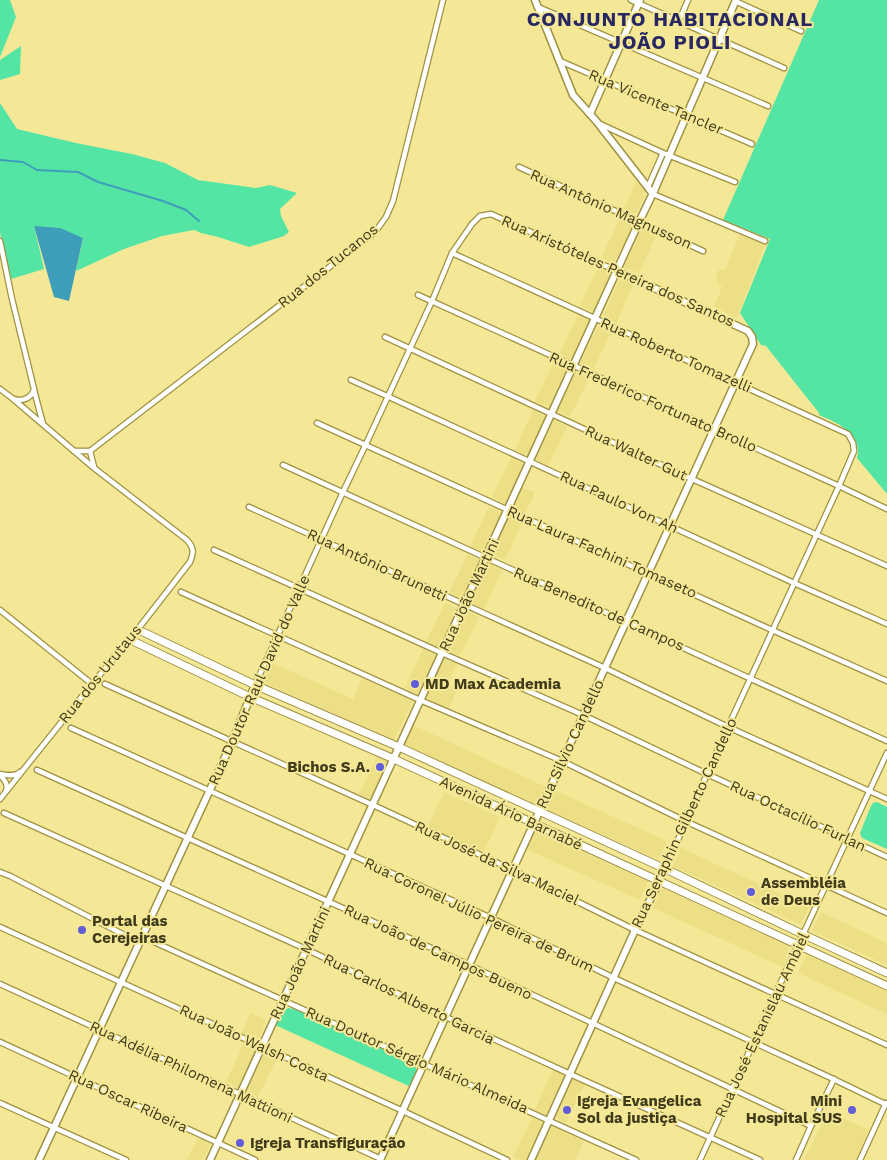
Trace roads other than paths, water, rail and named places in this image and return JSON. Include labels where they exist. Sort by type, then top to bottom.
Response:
[{"type":"main road","name":"Avenida Ário Barnabé","points":[[143,632],[255,685],[399,747],[665,868],[887,973]]},
{"type":"main road","name":"Avenida Ário Barnabé","points":[[135,642],[160,652],[250,697],[394,759],[887,986]]},
{"type":"main road","points":[[160,652],[159,645],[165,642]]},
{"type":"street","name":"Rua dos Tucanos","points":[[90,451],[374,232],[386,217],[393,201],[443,0]]},
{"type":"street","points":[[631,0],[784,68]]},
{"type":"street","points":[[679,22],[688,0]]},
{"type":"street","points":[[736,1],[801,31]]},
{"type":"street","name":"Rua João Martini","points":[[210,1160],[653,194],[666,154],[686,115],[736,1]]},
{"type":"street","points":[[590,114],[639,2]]},
{"type":"street","points":[[536,3],[621,44],[768,106]]},
{"type":"street","points":[[536,3],[573,95],[597,122],[653,194],[765,241]]},
{"type":"street","name":"Rua Vicente Tancler","points":[[560,61],[752,144]]},
{"type":"street","points":[[597,122],[666,154],[735,182]]},
{"type":"street","points":[[648,187],[666,154]]},
{"type":"street","name":"Rua Antônio Magnusson","points":[[519,167],[703,251]]},
{"type":"street","name":"Rua Doutor Raul David do Valle","points":[[40,1160],[232,742],[255,685],[432,301],[452,253],[472,224],[480,216],[491,214]]},
{"type":"street","name":"Rua Aristóteles Pereira dos Santos","points":[[491,214],[748,331],[752,337],[753,344],[736,382]]},
{"type":"street","points":[[0,241],[12,299],[43,425]]},
{"type":"street","name":"Rua Roberto Tomazelli","points":[[452,253],[848,434],[853,443],[854,451],[839,486]]},
{"type":"street","name":"Rua Frederico Fortunato Brollo","points":[[418,295],[839,486],[887,510]]},
{"type":"street","name":"Rua Walter Gut","points":[[386,337],[551,415],[887,566]]},
{"type":"street","name":"Rua Paulo Von Ah","points":[[351,380],[887,624]]},
{"type":"street","name":"Rua Silvio Candello","points":[[381,1160],[736,382]]},
{"type":"street","points":[[0,389],[94,468]]},
{"type":"street","points":[[12,398],[16,400],[25,399],[33,393],[34,389]]},
{"type":"street","name":"Rua Laura Fachini Tomaseto","points":[[317,423],[772,630],[887,680]]},
{"type":"street","points":[[74,451],[90,451],[94,468]]},
{"type":"street","name":"Rua Benedito de Campos","points":[[283,464],[887,742]]},
{"type":"street","name":"Rua dos Urutaus","points":[[0,799],[131,638],[190,562],[193,551],[192,546],[187,540],[94,468]]},
{"type":"street","name":"Rua Seraphin Gilberto Candello","points":[[531,1160],[839,486]]},
{"type":"street","name":"Rua Antônio Brunetti","points":[[249,507],[605,668],[728,727],[887,799]]},
{"type":"street","name":"Rua Octacílio Furlan","points":[[214,550],[584,715],[887,857]]},
{"type":"street","points":[[181,592],[420,700],[562,761],[686,822],[887,913]]},
{"type":"street","points":[[0,610],[92,684]]},
{"type":"street","name":"Rua José da Silva Maciel","points":[[105,684],[373,805],[513,870],[635,930],[887,1046]]},
{"type":"street","name":"Rua Coronel Júlio Pereira de Brum","points":[[71,728],[491,918],[614,978],[887,1104]]},
{"type":"street","name":"Rua José Estanislau Ambiel","points":[[700,1160],[887,753]]},
{"type":"street","points":[[0,774],[18,774],[24,769]]},
{"type":"street","name":"Rua João de Campos Bueno","points":[[37,770],[469,965],[811,1126]]},
{"type":"street","points":[[0,774],[7,784],[4,794]]},
{"type":"street","name":"Rua Carlos Alberto Garcia","points":[[4,813],[306,949],[446,1017],[760,1160]]},
{"type":"street","name":"Rua Doutor Sérgio Mário Almeida","points":[[0,872],[141,940],[284,1000],[636,1160]]},
{"type":"street","name":"Rua João Walsh Costa","points":[[0,927],[507,1160]]},
{"type":"street","name":"Rua Adélia Philomena Mattioni","points":[[0,984],[381,1160]]},
{"type":"street","name":"Rua Oscar Ribeira","points":[[0,1042],[255,1160]]},
{"type":"street","points":[[796,1160],[834,1079]]},
{"type":"street","points":[[0,1103],[126,1160]]},
{"type":"street","points":[[860,1160],[887,1104]]},
{"type":"water","points":[[34,226],[60,228],[83,238],[69,301],[54,297]]},
{"type":"waterway","points":[[0,160],[23,162],[37,170],[78,172],[98,182],[163,201],[186,210],[199,221]]},
{"type":"place","name":"MD Max Academia","points":[[415,684]]},
{"type":"place","name":"Bichos S.A.","points":[[380,767]]},
{"type":"place","name":"Assembléia de Deus","points":[[751,892]]},
{"type":"place","name":"Portal das Cerejeiras","points":[[82,930]]},
{"type":"place","name":"Igreja Evangelica Sol da justiça","points":[[567,1110]]},
{"type":"place","name":"Mini Hospital SUS","points":[[852,1110]]},
{"type":"place","name":"Igreja Transfiguração","points":[[240,1143]]},
{"type":"district","name":"CONJUNTO HABITACIONAL JOÃO PIOLI","points":[[670,30]]}]
